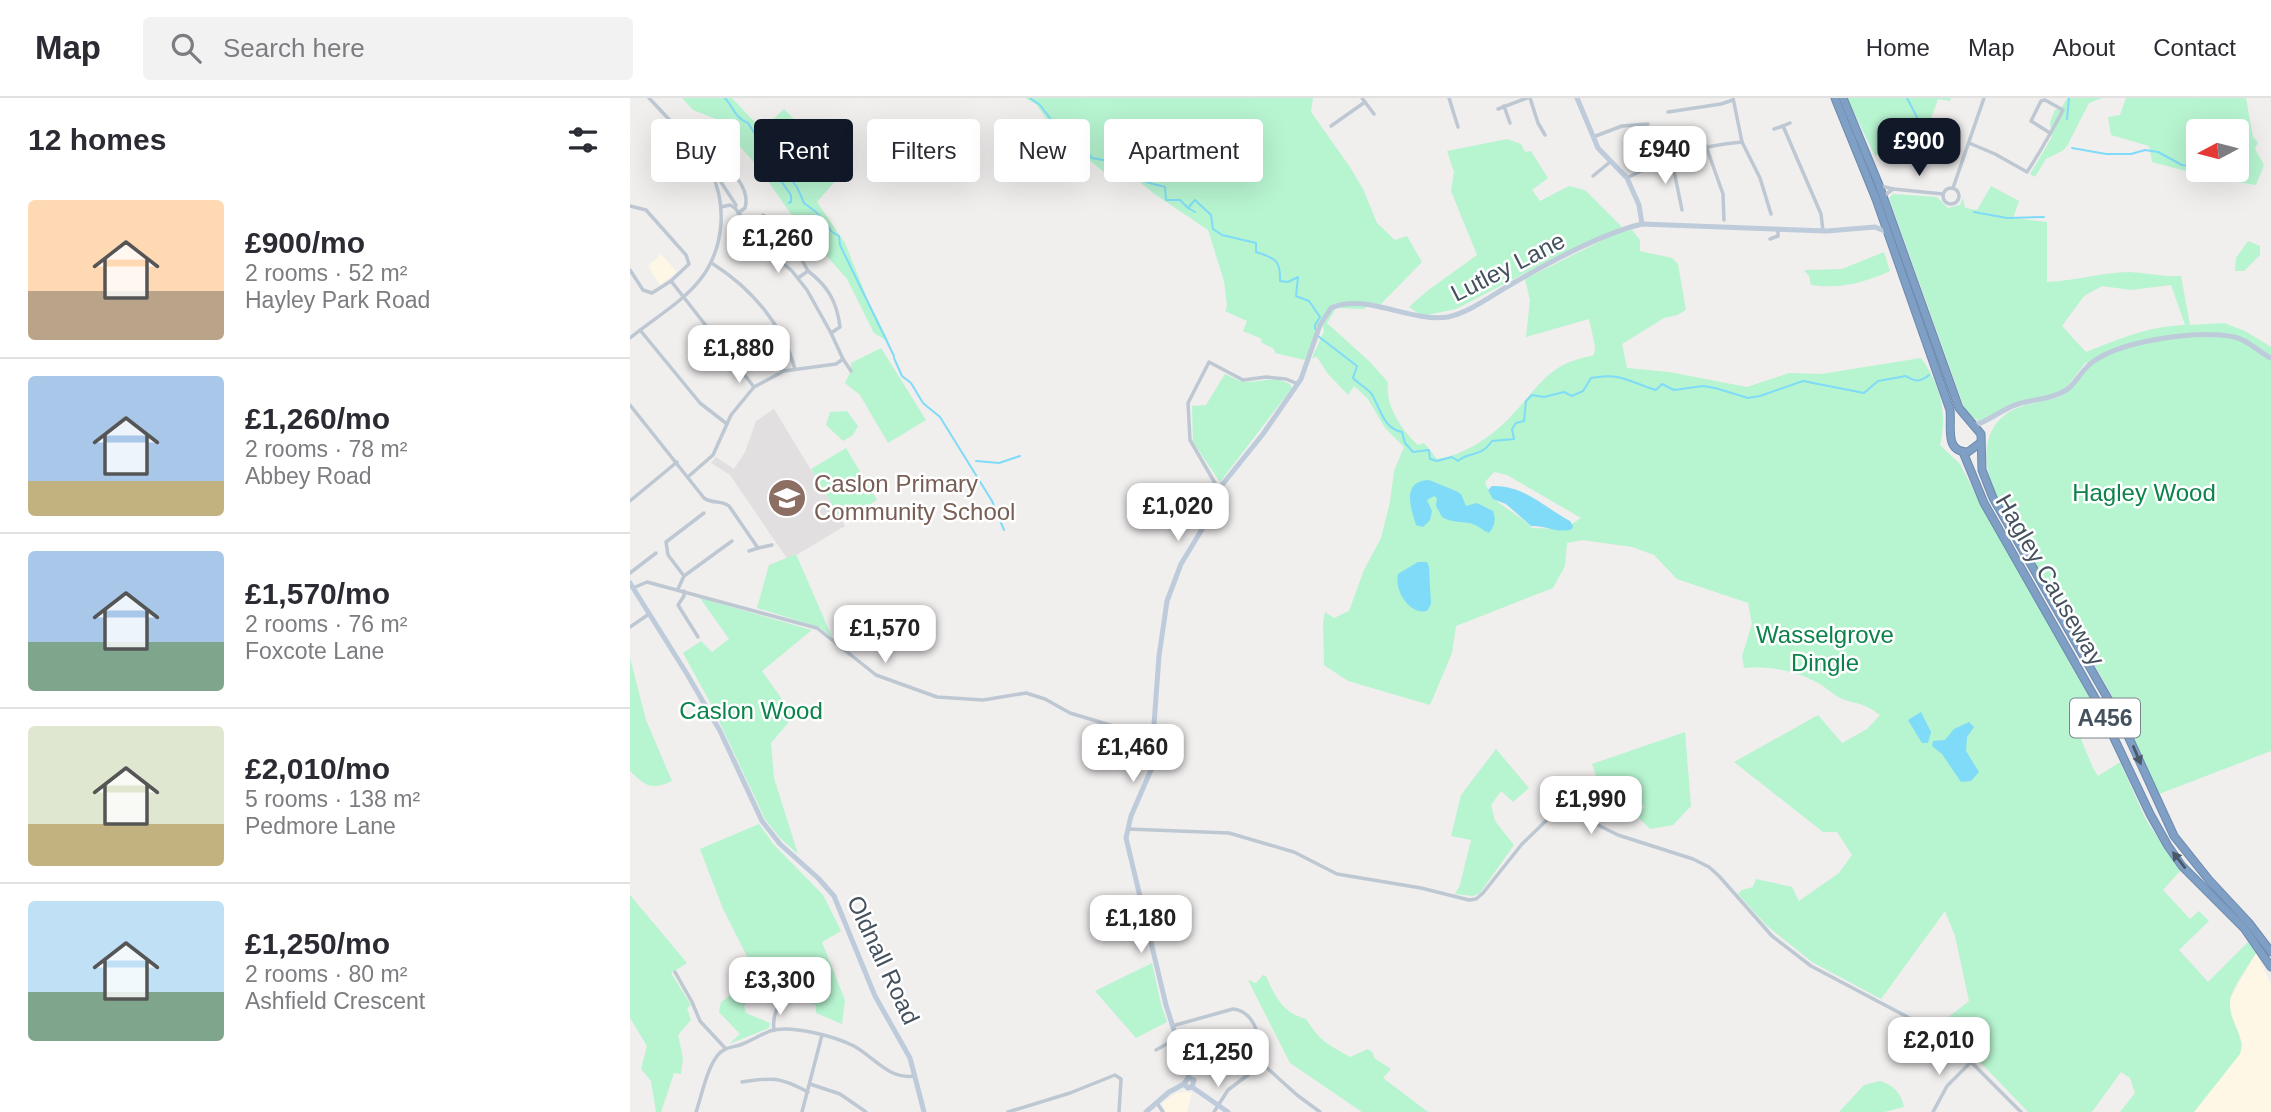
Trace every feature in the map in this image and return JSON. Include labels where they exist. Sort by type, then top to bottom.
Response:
[{"type":"highway","points":[[1835,98],[1858,149],[1950,410],[1952,445],[1963,453],[1973,450],[1980,438],[1973,424],[1959,408],[1879,185],[1843,98]]},
{"type":"highway","points":[[1951,431],[1960,423],[1973,424]]},
{"type":"highway","name":"Hagley Causeway","points":[[1980,438],[1982,470],[1993,498],[2118,714],[2174,836],[2208,880],[2249,923],[2271,952]]},
{"type":"highway","name":"Hagley Causeway","points":[[1963,453],[1984,503],[2095,698],[2168,846],[2182,866],[2244,928],[2271,967]]},
{"type":"street","points":[[649,98],[668,119]]},
{"type":"street","points":[[1449,98],[1458,127]]},
{"type":"street","points":[[1498,109],[1519,99],[1529,98],[1545,135]]},
{"type":"street","points":[[1577,98],[1598,148],[1627,178],[1639,205],[1642,224]]},
{"type":"street","points":[[1953,188],[1984,98]]},
{"type":"street","points":[[1674,119],[1670,112],[1721,104],[1733,99],[1742,142],[1760,178],[1771,214]]},
{"type":"street","points":[[1331,126],[1364,100],[1374,114]]},
{"type":"street","points":[[1969,143],[2027,172],[2050,133],[2063,110],[2045,100],[2041,101],[2031,121],[2050,133]]},
{"type":"street","points":[[1504,106],[1510,123]]},
{"type":"street","points":[[1333,115],[1337,122]]},
{"type":"street","points":[[1639,117],[1640,124]]},
{"type":"street","points":[[1774,129],[1790,123]]},
{"type":"street","points":[[1593,137],[1622,126],[1648,124]]},
{"type":"street","points":[[1783,126],[1821,215],[1823,231]]},
{"type":"street","points":[[1627,178],[1671,156],[1706,146],[1742,142]]},
{"type":"street","points":[[1706,146],[1723,194],[1724,220]]},
{"type":"street","points":[[663,149],[669,158],[676,169],[672,174],[656,152],[663,149]]},
{"type":"street","points":[[1671,156],[1682,210]]},
{"type":"street","points":[[1597,176],[1611,161]]},
{"type":"street","points":[[630,338],[684,297],[713,264],[718,248],[721,206],[715,182]]},
{"type":"street","points":[[721,182],[736,205],[738,213],[763,246],[798,278],[851,371]]},
{"type":"street","points":[[738,182],[746,206],[738,213]]},
{"type":"street","points":[[1879,185],[1882,188],[1943,194]]},
{"type":"street","points":[[1943,194],[1946,203],[1954,203],[1959,195],[1953,188]]},
{"type":"street","points":[[1943,194],[1946,189],[1953,188]]},
{"type":"street","points":[[1883,198],[1893,189]]},
{"type":"street","points":[[1681,203],[1688,201]]},
{"type":"street","points":[[721,206],[730,205],[735,208]]},
{"type":"street","points":[[630,206],[646,210],[688,258],[688,267],[656,292],[648,293],[643,290],[630,270]]},
{"type":"street","points":[[1875,227],[1881,214]]},
{"type":"street","points":[[764,215],[798,253],[808,271],[821,280],[833,297],[840,327],[831,333]]},
{"type":"street","name":"Lutley Lane","points":[[1298,384],[1320,325],[1335,306],[1361,305],[1425,317],[1448,317],[1475,306],[1532,272],[1618,232],[1642,224],[1823,231],[1875,227],[1887,232]]},
{"type":"street","points":[[1770,239],[1777,236],[1779,228]]},
{"type":"street","points":[[713,264],[749,292],[766,312],[787,347],[795,369]]},
{"type":"street","points":[[798,278],[808,271]]},
{"type":"street","points":[[671,281],[754,387]]},
{"type":"street","points":[[706,325],[700,332],[703,339],[724,365],[728,366],[734,361]]},
{"type":"street","points":[[640,330],[695,398],[727,424]]},
{"type":"street","points":[[1973,424],[1989,421],[2012,406],[2057,395],[2068,388],[2096,359],[2144,342],[2185,337],[2235,337],[2271,358]]},
{"type":"street","points":[[688,476],[713,455],[739,403],[754,387],[778,374],[836,364],[843,359]]},
{"type":"street","points":[[1192,1087],[1194,1080],[1189,1078],[1172,1027],[1129,852],[1128,829],[1154,763],[1153,738],[1159,656],[1167,601],[1181,564],[1201,531],[1219,490],[1263,435],[1298,384],[1286,379],[1266,377],[1243,380],[1209,362],[1188,403],[1190,440],[1219,490]]},
{"type":"street","points":[[630,405],[707,500],[726,503],[729,506],[758,548]]},
{"type":"street","points":[[1980,438],[1989,421]]},
{"type":"street","points":[[630,501],[677,461]]},
{"type":"street","points":[[684,576],[672,562],[665,545],[667,539],[705,513]]},
{"type":"street","points":[[690,516],[693,521]]},
{"type":"street","points":[[698,637],[678,604],[684,596],[681,590],[684,576],[727,548],[732,541]]},
{"type":"street","points":[[749,551],[772,545]]},
{"type":"street","points":[[630,573],[656,553]]},
{"type":"street","points":[[632,586],[647,582],[817,628],[876,675],[937,697],[983,700],[1026,693],[1045,699],[1070,713],[1153,738]]},
{"type":"street","name":"Oldnall Road","points":[[632,586],[720,731],[762,821],[780,844],[834,896],[875,996],[905,1047],[924,1112]]},
{"type":"street","points":[[630,627],[649,614]]},
{"type":"street","points":[[1128,829],[1229,833],[1294,852],[1339,875],[1421,888],[1469,900],[1476,899],[1482,893],[1522,844],[1555,813],[1568,810],[1618,835],[1693,859],[1709,867],[1772,936],[1811,966],[1934,1031],[1971,1062],[2021,1112]]},
{"type":"street","points":[[675,972],[700,1021],[725,1048]]},
{"type":"street","points":[[774,1030],[773,1022],[782,997]]},
{"type":"street","points":[[1172,1027],[1238,1009],[1251,1018],[1267,1068],[1320,1112]]},
{"type":"street","points":[[696,1112],[712,1064],[725,1048],[740,1045],[774,1030],[839,1039],[902,1078],[915,1076]]},
{"type":"street","points":[[802,1112],[822,1035]]},
{"type":"street","points":[[1162,1054],[1158,1049],[1177,1038]]},
{"type":"street","points":[[1214,1112],[1228,1090],[1265,1062]]},
{"type":"street","points":[[1933,1112],[1947,1086],[1971,1062]]},
{"type":"street","points":[[1008,1112],[1070,1093],[1115,1075],[1121,1079],[1122,1084],[1119,1112]]},
{"type":"street","points":[[746,1084],[768,1077],[780,1078],[808,1092]]},
{"type":"street","points":[[1146,1112],[1189,1078]]},
{"type":"street","points":[[810,1084],[839,1094],[866,1112]]},
{"type":"street","points":[[1184,1084],[1228,1112]]},
{"type":"street","points":[[1157,1102],[1163,1112]]},
{"type":"shaded area","points":[[661,254],[677,272],[660,285],[648,266]]},
{"type":"shaded area","name":"Caslon Primary Community School","points":[[774,409],[845,526],[788,560],[730,475],[711,463],[716,457],[734,469],[745,452],[756,421]]},
{"type":"shaded area","points":[[2256,953],[2271,984],[2271,1112],[2194,1112],[2240,1053],[2243,1044],[2231,1015],[2230,999]]},
{"type":"shaded area","points":[[1176,1093],[1192,1093],[1187,1112],[1166,1112],[1162,1104]]},
{"type":"green space","points":[[682,98],[732,98],[754,121],[754,162],[740,146],[740,119],[716,119],[693,110]]},
{"type":"green space","name":"Wasselgrove Dingle","points":[[1025,98],[1313,98],[1311,112],[1350,167],[1363,189],[1377,223],[1395,240],[1407,236],[1422,262],[1380,305],[1371,303],[1364,309],[1336,308],[1327,323],[1388,382],[1389,400],[1400,424],[1418,445],[1424,443],[1437,459],[1478,443],[1504,423],[1551,373],[1567,363],[1594,355],[1595,346],[1589,319],[1526,337],[1530,300],[1525,279],[1617,233],[1632,230],[1640,240],[1640,251],[1672,258],[1678,264],[1686,310],[1664,318],[1622,344],[1627,368],[1669,372],[1747,387],[1789,373],[1821,374],[1921,358],[1933,378],[1941,400],[1943,422],[1940,445],[1960,464],[2094,705],[2068,708],[2093,768],[2098,776],[2120,762],[2146,820],[2180,871],[2163,890],[2190,919],[2199,911],[2209,921],[2179,950],[2208,982],[2248,942],[2256,953],[2230,1001],[2241,1041],[2240,1054],[2194,1112],[2120,1112],[2135,1093],[2130,1078],[2121,1072],[2092,1112],[2028,1112],[1983,1065],[1937,1026],[1969,1001],[1955,936],[1945,911],[1881,999],[1812,962],[1766,925],[1738,894],[1753,887],[1756,879],[1792,887],[1799,901],[1839,873],[1852,855],[1837,832],[1823,832],[1734,762],[1818,715],[1842,743],[1867,729],[1880,715],[1840,698],[1800,675],[1773,668],[1744,668],[1742,656],[1752,624],[1748,603],[1677,579],[1654,555],[1632,547],[1582,540],[1567,543],[1565,566],[1553,588],[1456,626],[1452,653],[1430,705],[1348,681],[1324,665],[1325,612],[1334,618],[1349,611],[1364,570],[1381,538],[1394,471],[1404,447],[1385,428],[1368,399],[1354,386],[1348,395],[1328,374],[1317,357],[1312,358],[1324,331],[1321,322],[1305,360],[1275,353],[1274,349],[1261,342],[1262,339],[1243,331],[1247,321],[1225,311],[1227,306],[1224,281],[1208,230],[1140,182],[1263,182],[1263,119],[1104,119],[1104,172],[1090,161],[1090,119],[1046,119],[1037,105]],"holes":[[[1494,472],[1507,475],[1581,518],[1564,529],[1532,528],[1499,503],[1485,482]]]},
{"type":"green space","points":[[1847,98],[1951,98],[1950,101],[1938,99],[1927,130],[1917,127],[1875,156]]},
{"type":"green space","points":[[2067,98],[2102,98],[2089,103],[2067,146],[2046,159],[2035,177],[2030,174],[2052,137],[2050,122],[2055,110],[2062,107]]},
{"type":"green space","points":[[2126,98],[2246,98],[2253,137],[2258,142],[2255,149],[2264,165],[2256,185],[2237,182],[2249,182],[2249,119],[2186,119],[2186,171],[2152,162],[2149,146],[2111,135],[2108,117],[2120,115]]},
{"type":"green space","points":[[784,109],[794,119],[774,119]]},
{"type":"green space","points":[[1507,139],[1521,144],[1525,152],[1531,151],[1548,178],[1532,190],[1540,201],[1569,186],[1585,190],[1622,227],[1552,259],[1456,309],[1422,316],[1409,307],[1477,255],[1451,191],[1454,172],[1447,151]]},
{"type":"green space","points":[[769,182],[834,182],[817,202],[845,243],[867,298],[889,342],[874,333],[847,279],[796,221]]},
{"type":"green space","name":"Hagley Wood","points":[[1991,186],[2019,201],[2013,218],[2047,222],[2047,282],[2120,272],[2181,276],[2190,325],[2224,323],[2245,331],[2271,347],[2271,751],[2159,794],[2109,690],[1998,501],[1987,462],[1989,436],[1995,425],[2017,408],[2064,394],[2076,384],[2089,366],[2086,362],[2067,387],[2057,393],[2020,401],[1979,421],[1970,416],[1964,407],[1889,198],[1893,194],[1937,197],[1948,208],[1960,205],[1963,198],[1965,208],[1977,210]],"holes":[[[2171,285],[2185,325],[2147,331],[2086,352],[2062,326],[2084,296],[2102,286],[2131,290]]]},
{"type":"green space","points":[[2248,241],[2260,246],[2260,255],[2244,271],[2235,271],[2236,258]]},
{"type":"green space","points":[[1884,252],[1890,271],[1851,284],[1811,285],[1804,270],[1842,269]]},
{"type":"green space","points":[[881,348],[926,420],[888,443],[860,395],[845,383],[851,363]]},
{"type":"green space","points":[[1225,374],[1247,382],[1278,380],[1291,385],[1291,389],[1220,482],[1193,442],[1192,406],[1206,405]]},
{"type":"green space","points":[[847,411],[858,426],[853,435],[843,441],[826,425],[830,412]]},
{"type":"green space","points":[[846,448],[877,500],[842,521],[811,469]]},
{"type":"green space","name":"Caslon Wood","points":[[796,554],[832,637],[819,627],[757,608],[769,565]]},
{"type":"green space","name":"Caslon Wood","points":[[700,598],[812,630],[762,671],[794,716],[771,743],[774,778],[798,854],[780,838],[765,819],[711,704],[683,653],[701,641],[712,652],[729,639]]},
{"type":"green space","points":[[630,658],[646,720],[672,781],[658,786],[644,783],[630,771]]},
{"type":"green space","points":[[1685,732],[1691,806],[1673,825],[1650,829],[1638,817],[1644,806],[1623,795],[1617,806],[1607,800],[1605,802],[1592,764]]},
{"type":"green space","points":[[1496,749],[1529,788],[1513,802],[1501,791],[1491,805],[1495,821],[1514,845],[1480,893],[1473,896],[1455,894],[1460,885],[1471,840],[1451,836],[1461,795]]},
{"type":"green space","points":[[759,824],[774,845],[823,895],[841,931],[822,942],[845,1000],[842,1024],[816,1013],[816,1005],[759,981],[744,1006],[746,1013],[770,1023],[769,1028],[729,1044],[740,1034],[719,1012],[721,1002],[757,976],[723,909],[700,849]]},
{"type":"green space","points":[[630,895],[687,963],[671,973],[691,1005],[687,1008],[691,1020],[678,1035],[683,1058],[681,1074],[674,1073],[661,1112],[656,1112],[651,1081],[641,1069],[647,1046],[630,1018]]},
{"type":"green space","points":[[1152,963],[1167,1022],[1136,1038],[1095,991]]},
{"type":"green space","points":[[1263,975],[1281,1003],[1291,1013],[1306,1019],[1325,1041],[1350,1057],[1368,1049],[1374,1058],[1391,1069],[1383,1078],[1428,1112],[1362,1112],[1290,1063],[1248,980],[1256,983]]},
{"type":"green space","points":[[1880,1081],[1896,1090],[1904,1107],[1884,1112],[1839,1112],[1864,1085]]},
{"type":"water","points":[[1429,480],[1461,494],[1466,506],[1477,503],[1493,511],[1493,528],[1489,533],[1473,524],[1442,517],[1434,496],[1427,500],[1432,511],[1430,520],[1423,527],[1416,525],[1410,503],[1411,490],[1420,481]]},
{"type":"water","points":[[1492,486],[1524,493],[1570,521],[1572,529],[1531,526],[1506,504],[1493,499],[1488,490]]},
{"type":"water","points":[[1418,562],[1427,562],[1429,567],[1431,604],[1427,611],[1414,609],[1409,605],[1398,587],[1398,574]]},
{"type":"water","points":[[1921,712],[1931,732],[1928,743],[1922,743],[1908,720]]},
{"type":"water","points":[[1969,722],[1974,727],[1967,737],[1966,751],[1979,772],[1971,781],[1961,782],[1942,754],[1932,746],[1933,741],[1945,740],[1954,729]]},
{"type":"waterway","points":[[725,98],[737,116],[748,123],[755,134],[756,145],[774,168],[789,177],[804,203],[839,236],[840,245],[894,356]]},
{"type":"waterway","points":[[1030,98],[1040,105],[1056,126],[1084,142],[1083,147],[1092,158],[1109,161],[1125,159],[1135,176],[1145,182],[1165,187],[1166,200],[1180,200],[1188,208],[1195,200],[1211,215],[1213,229],[1222,235],[1256,243],[1256,252],[1272,258],[1278,264],[1280,281],[1288,282],[1298,277],[1296,296],[1309,301],[1320,317],[1315,329]]},
{"type":"waterway","points":[[1907,98],[1921,125]]},
{"type":"waterway","points":[[2067,119],[2069,98]]},
{"type":"waterway","points":[[2072,148],[2106,154],[2131,154],[2145,150],[2158,152],[2186,166]]},
{"type":"waterway","points":[[782,182],[791,195],[789,203]]},
{"type":"waterway","points":[[1188,208],[1195,212]]},
{"type":"waterway","points":[[1974,212],[2007,218],[2044,217]]},
{"type":"waterway","points":[[1318,336],[1357,366],[1353,378],[1371,393],[1386,421],[1395,430],[1402,432],[1405,443],[1413,452],[1429,450],[1430,459],[1437,461],[1452,457],[1458,461],[1483,450],[1492,441],[1514,439],[1512,429],[1516,423],[1524,421],[1526,401],[1532,395],[1544,397],[1564,392],[1572,396],[1583,391],[1591,378],[1601,376],[1618,377],[1656,390],[1662,384],[1674,390],[1703,386],[1748,398],[1803,381],[1864,393],[1878,381],[1906,376],[1918,380],[1929,375]]},
{"type":"waterway","points":[[894,358],[902,376],[911,383],[923,403],[940,417],[992,501],[1004,530]]},
{"type":"waterway","points":[[976,461],[999,463],[1020,456]]},
{"type":"place","name":"Caslon Primary Community School","points":[[787,498]]}]
